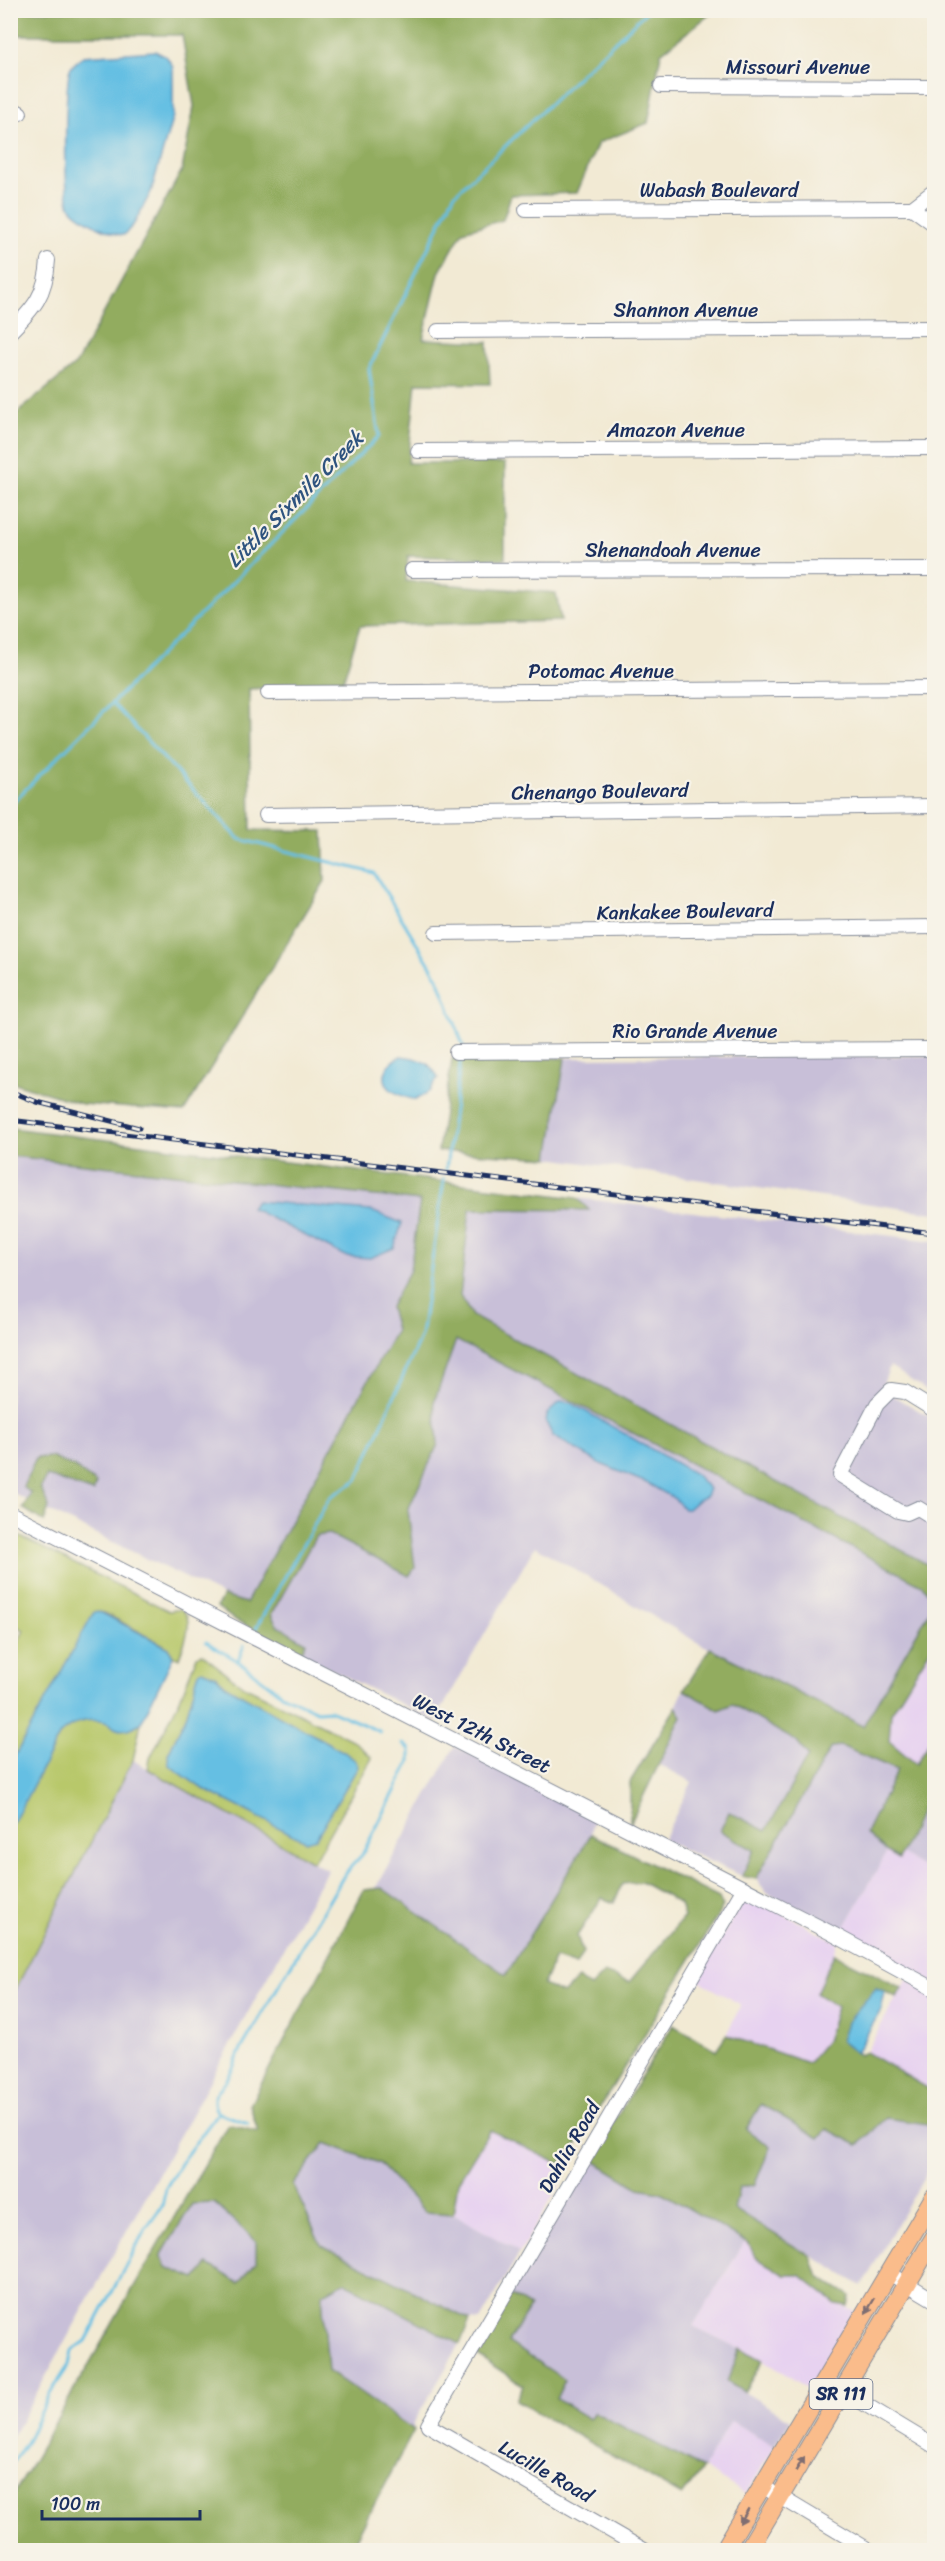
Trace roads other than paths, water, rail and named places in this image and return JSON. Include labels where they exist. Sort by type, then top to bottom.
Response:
[{"type":"main road","name":"SR 111","points":[[724,2550],[934,2197]]},
{"type":"main road","name":"SR 111","points":[[748,2550],[934,2238]]},
{"type":"street","name":"Missouri Avenue","points":[[661,86],[934,87]]},
{"type":"street","points":[[934,191],[912,208],[934,224]]},
{"type":"street","name":"Wabash Boulevard","points":[[526,210],[912,208]]},
{"type":"street","points":[[10,332],[38,301],[47,281],[48,260]]},
{"type":"street","name":"Shannon Avenue","points":[[438,331],[934,327]]},
{"type":"street","name":"Amazon Avenue","points":[[417,451],[934,448]]},
{"type":"street","name":"Shenandoah Avenue","points":[[412,570],[934,569]]},
{"type":"street","name":"Potomac Avenue","points":[[268,693],[934,688]]},
{"type":"street","name":"Chenango Boulevard","points":[[266,816],[934,806]]},
{"type":"street","name":"Kankakee Boulevard","points":[[436,933],[934,927]]},
{"type":"street","name":"Rio Grande Avenue","points":[[456,1052],[934,1049]]},
{"type":"street","points":[[934,1410],[905,1392],[891,1390],[877,1404],[840,1474],[898,1512],[907,1513],[918,1508],[934,1518]]},
{"type":"street","name":"West 12th Street","points":[[10,1513],[744,1888],[934,1989]]},
{"type":"street","name":"Dahlia Road","points":[[428,2425],[744,1888]]},
{"type":"street","points":[[889,2273],[934,2300]]},
{"type":"street","points":[[825,2380],[934,2445]]},
{"type":"street","name":"Lucille Road","points":[[428,2425],[644,2550]]},
{"type":"street","points":[[762,2486],[869,2550]]},
{"type":"water","points":[[155,51],[167,57],[173,67],[173,116],[151,192],[134,224],[124,235],[118,234],[81,216],[71,208],[68,200],[66,140],[68,78],[70,69],[83,56]]},
{"type":"water","points":[[401,1056],[423,1061],[438,1078],[430,1091],[416,1100],[395,1093],[386,1083],[385,1073],[389,1065]]},
{"type":"water","points":[[256,1201],[371,1211],[402,1223],[394,1248],[370,1258],[345,1256],[251,1208]]},
{"type":"water","points":[[561,1401],[571,1403],[695,1474],[709,1489],[706,1496],[688,1509],[684,1509],[675,1499],[649,1484],[601,1464],[553,1436],[546,1422],[547,1414]]},
{"type":"water","points":[[98,1611],[169,1648],[173,1657],[141,1723],[120,1730],[105,1722],[86,1721],[75,1724],[60,1734],[11,1827],[11,1763],[94,1612]]},
{"type":"water","points":[[203,1670],[215,1676],[229,1688],[344,1752],[356,1761],[358,1767],[316,1838],[305,1841],[200,1787],[169,1765],[168,1754],[187,1714],[198,1675]]},
{"type":"water","points":[[876,1988],[885,1992],[881,2010],[856,2053],[841,2041],[847,2022]]},
{"type":"waterway","name":"Little Sixmile Creek","points":[[10,805],[379,436],[369,369],[454,195],[648,10]]},
{"type":"waterway","points":[[112,703],[239,839],[374,873],[438,978],[463,1045]]},
{"type":"waterway","points":[[446,1169],[461,1057]]},
{"type":"waterway","points":[[256,1628],[330,1497],[357,1480],[421,1336],[444,1179]]},
{"type":"waterway","points":[[206,1642],[238,1661]]},
{"type":"waterway","points":[[244,1645],[238,1661],[281,1694],[317,1711],[330,1710],[381,1732]]},
{"type":"waterway","points":[[10,2467],[27,2441],[50,2394],[69,2365],[72,2351],[86,2341],[146,2228],[162,2206],[166,2188],[181,2162],[218,2113],[215,2107],[215,2097],[230,2074],[240,2051],[346,1872],[362,1855],[410,1762],[410,1749],[403,1744]]},
{"type":"waterway","points":[[219,2113],[248,2123]]},
{"type":"railway","points":[[10,1091],[37,1102],[139,1128]]},
{"type":"railway","points":[[10,1120],[934,1233]]}]
